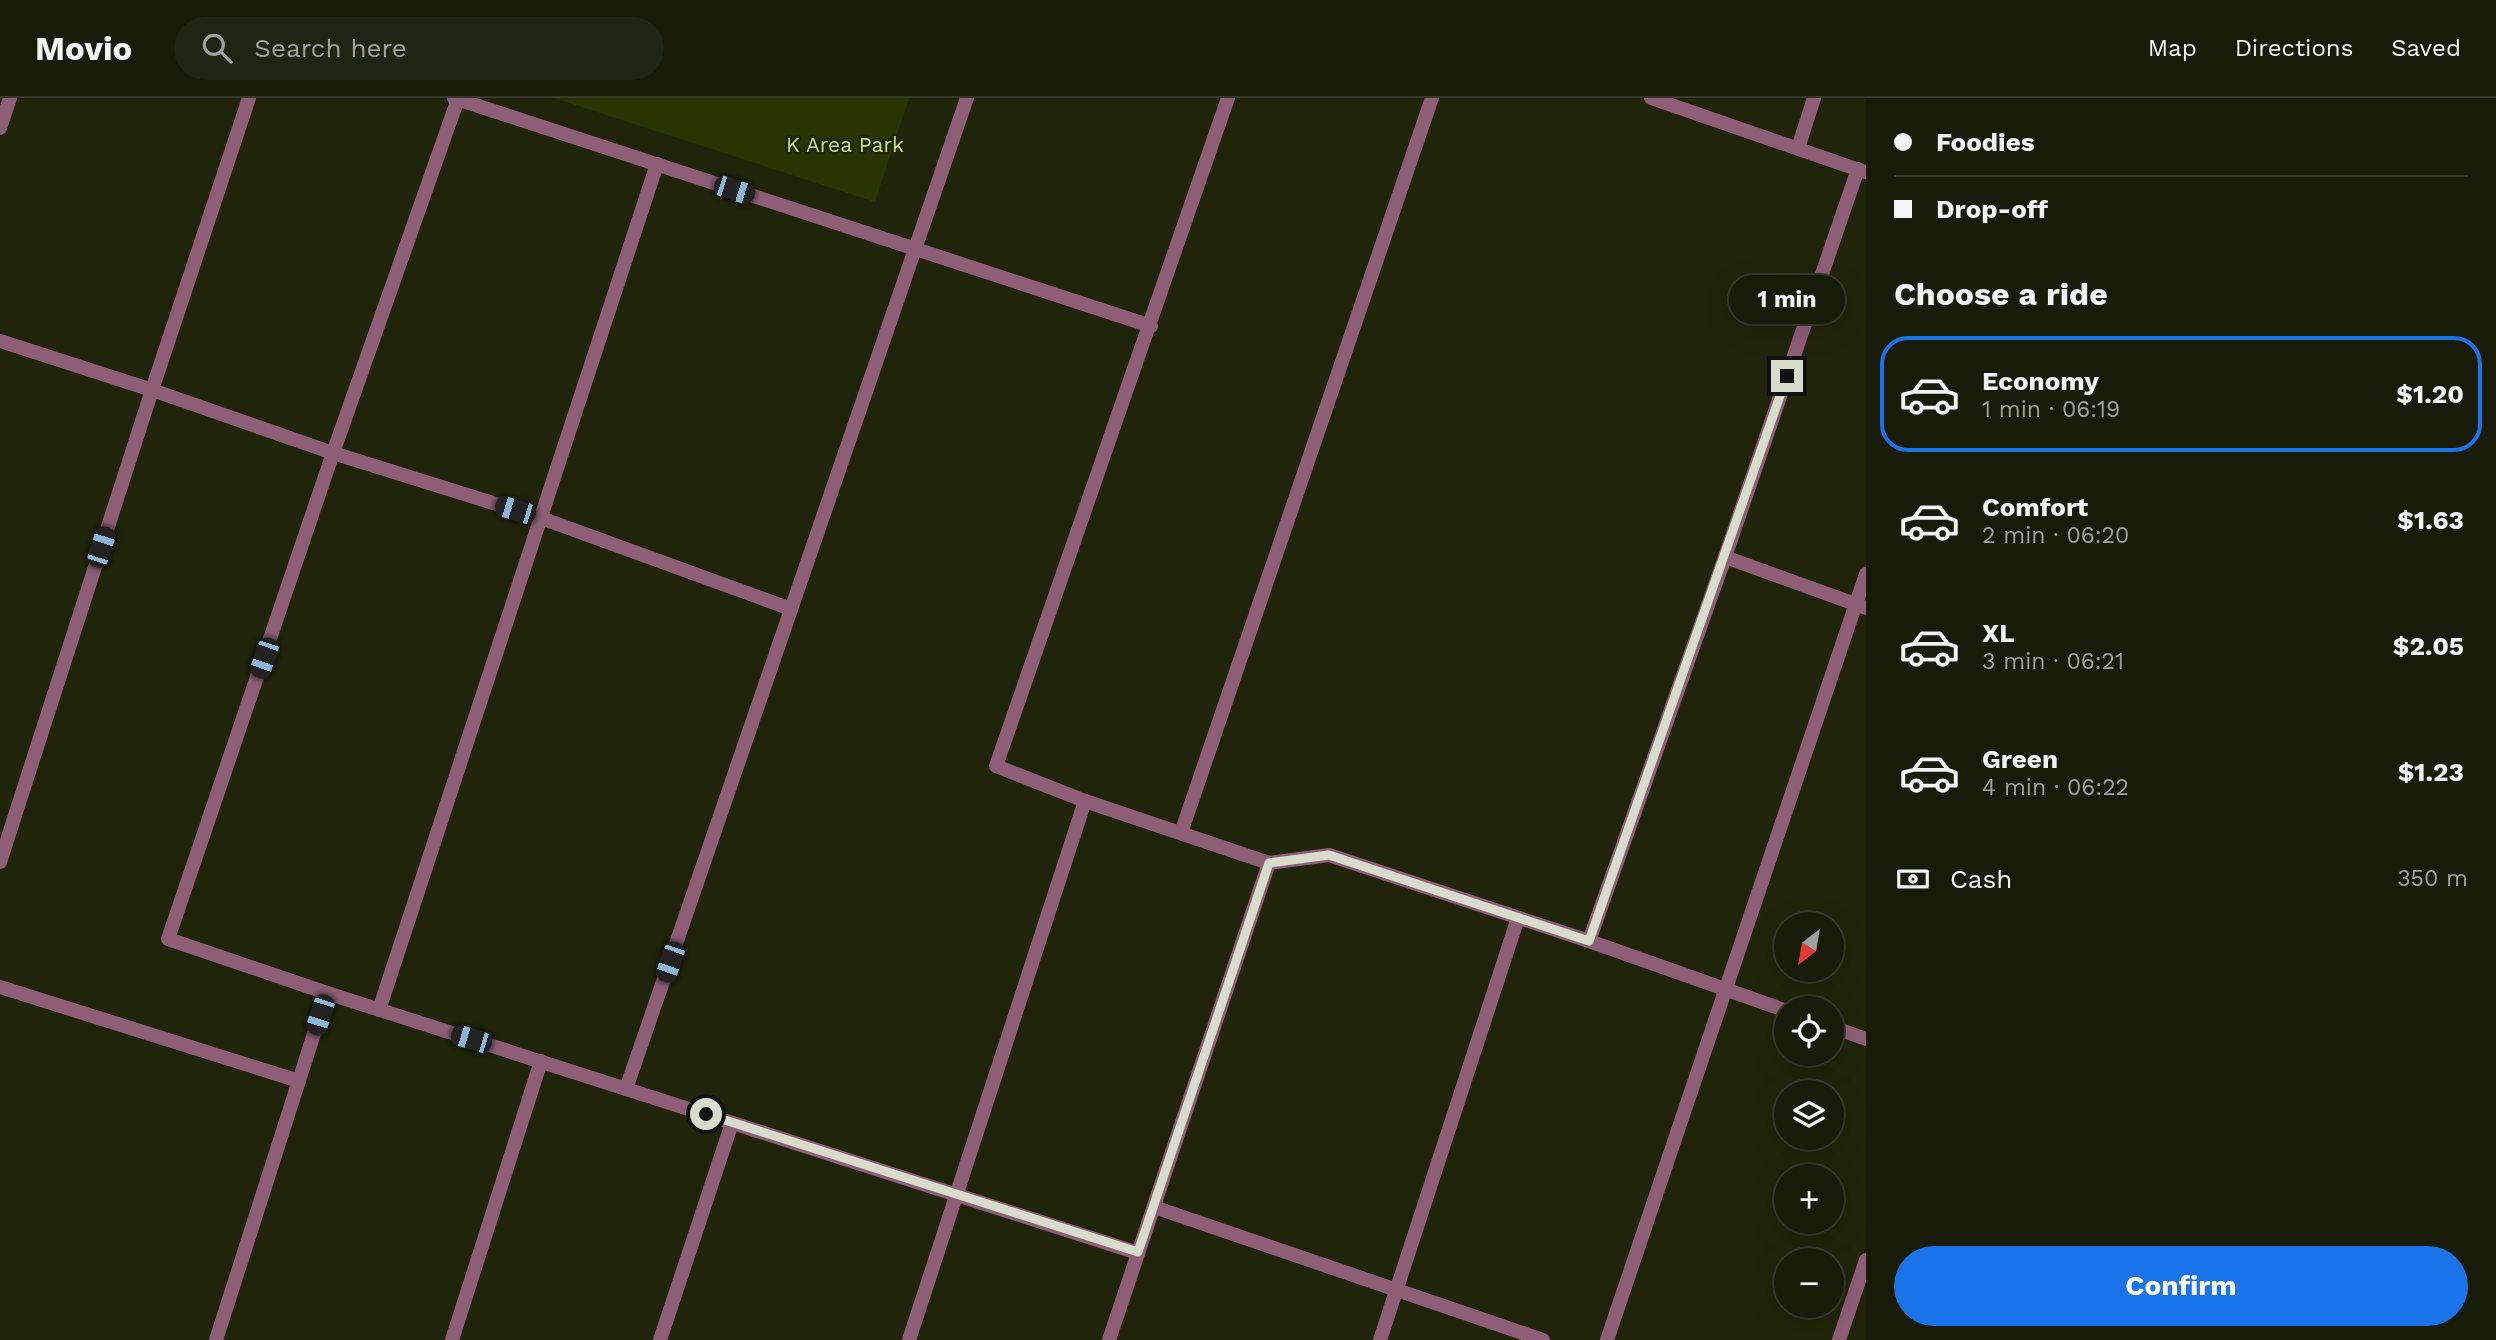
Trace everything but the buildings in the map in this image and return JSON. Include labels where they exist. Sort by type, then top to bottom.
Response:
[{"type":"street","points":[[0,128],[10,98]]},
{"type":"street","points":[[0,862],[249,98]]},
{"type":"street","points":[[626,1089],[967,98]]},
{"type":"street","points":[[1228,98],[996,766],[1085,801],[1269,863],[1329,855],[1589,941],[1774,1006]]},
{"type":"street","points":[[1181,834],[1432,98]]},
{"type":"street","points":[[1589,941],[1862,171],[1651,98]]},
{"type":"street","points":[[1798,148],[1814,98]]},
{"type":"street","points":[[1138,1252],[379,1010],[168,939],[456,99],[1151,326]]},
{"type":"street","points":[[379,1010],[657,164]]},
{"type":"street","points":[[0,341],[333,453],[541,518],[791,609]]},
{"type":"street","points":[[1726,557],[1861,606]]},
{"type":"street","points":[[1606,1340],[1861,606],[1866,574]]},
{"type":"street","points":[[909,1340],[1085,801]]},
{"type":"street","points":[[1108,1340],[1269,863]]},
{"type":"street","points":[[1380,1340],[1518,918]]},
{"type":"street","points":[[0,987],[299,1081]]},
{"type":"street","points":[[216,1340],[327,993]]},
{"type":"street","points":[[1844,1032],[1866,1040]]},
{"type":"street","points":[[452,1340],[541,1061]]},
{"type":"street","points":[[660,1340],[732,1123]]},
{"type":"street","points":[[1154,1207],[1543,1340]]},
{"type":"street","points":[[1839,1340],[1866,1260]]},
{"type":"green space","name":"K Area Park","points":[[554,98],[909,98],[875,202]]},
{"type":"route","points":[[706,1114],[1138,1252],[1269,863],[1329,855],[1589,941],[1726,557],[1787,376]]}]
